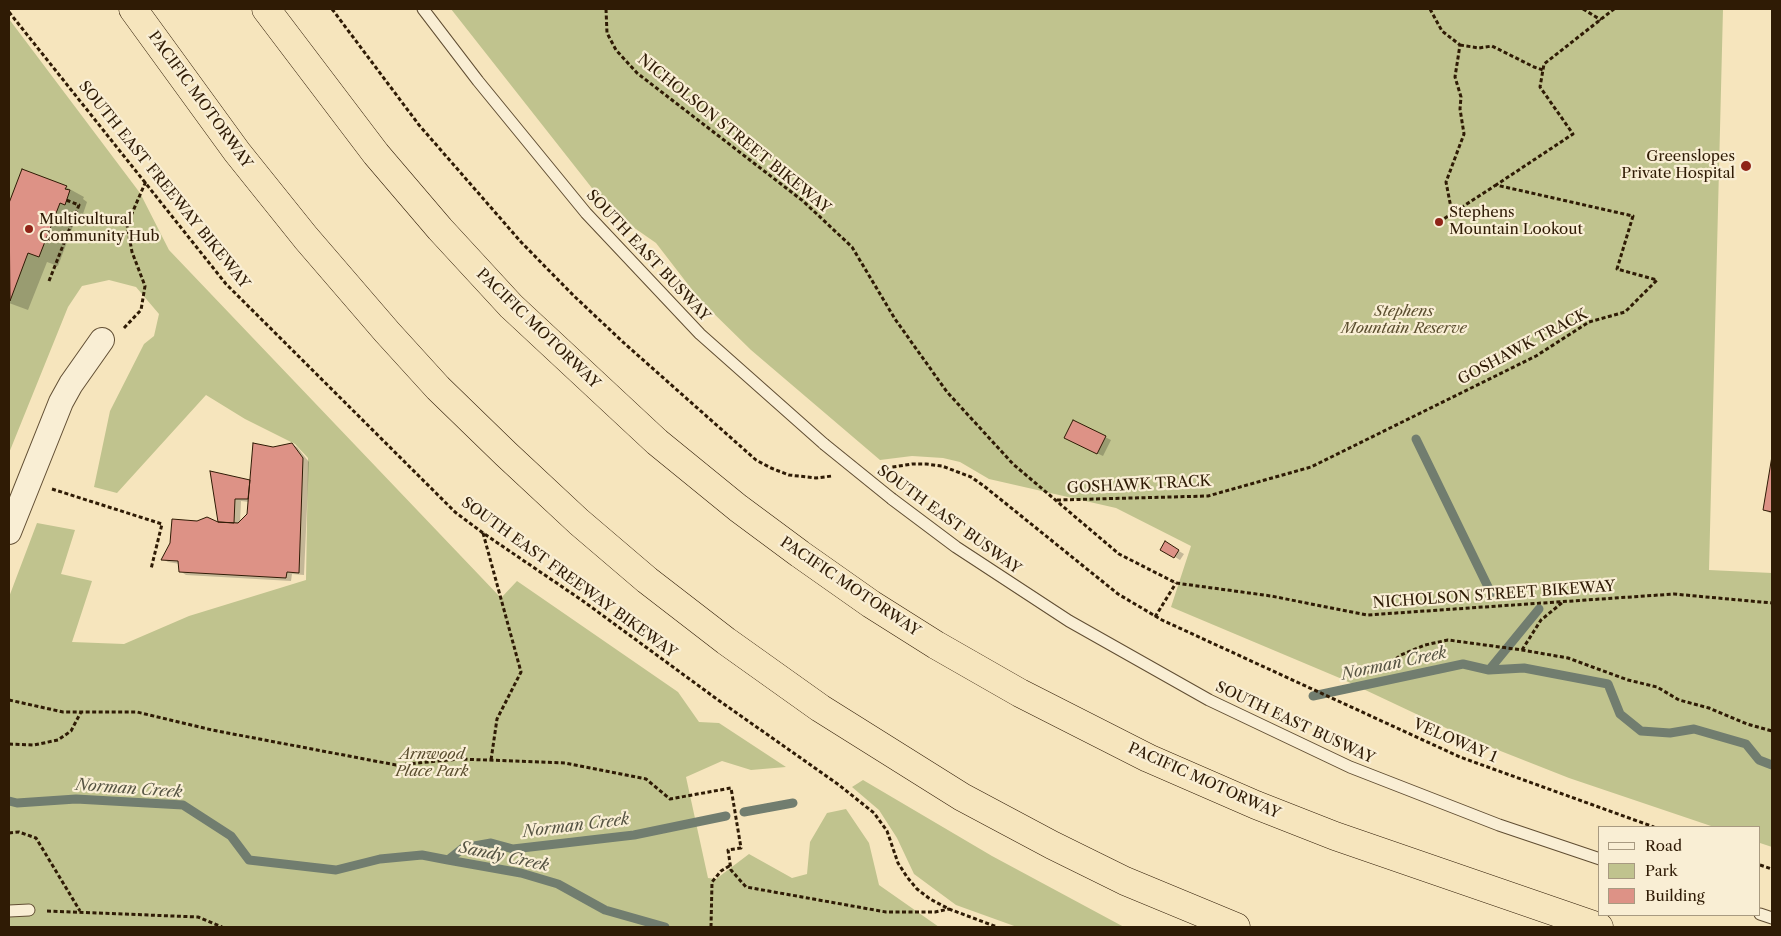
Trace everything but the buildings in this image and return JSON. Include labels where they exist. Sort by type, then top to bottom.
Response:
[{"type":"highway","name":"PACIFIC MOTORWAY","points":[[133,9],[237,152],[306,238],[387,332],[438,388],[506,454],[579,522],[647,580],[726,641],[820,708],[962,796],[1125,881],[1236,927]]},
{"type":"highway","name":"PACIFIC MOTORWAY","points":[[266,9],[376,154],[440,229],[511,306],[657,442],[746,514],[855,593],[936,646],[1020,693],[1148,758],[1256,805],[1336,836],[1599,927]]},
{"type":"street","points":[[9,532],[61,402],[71,384],[102,340]]},
{"type":"lane","name":"SOUTH EAST BUSWAY","points":[[423,9],[478,81],[586,213],[700,334],[824,444],[892,499],[956,547],[1068,621],[1209,700],[1350,768],[1499,825],[1598,858]]},
{"type":"lane","points":[[9,911],[29,910]]},
{"type":"path","name":"NICHOLSON STREET BIKEWAY","points":[[606,9],[607,33],[616,50],[637,73],[803,201],[852,247],[895,319],[947,392],[1015,466],[1118,554],[1176,583],[1271,596],[1367,615],[1674,594],[1772,603]]},
{"type":"path","points":[[1430,9],[1442,31],[1460,45],[1479,48],[1492,46],[1543,70]]},
{"type":"path","points":[[1583,9],[1601,20]]},
{"type":"path","points":[[1439,222],[1572,134],[1540,87],[1544,64],[1614,9]]},
{"type":"path","name":"SOUTH EAST FREEWAY BIKEWAY","points":[[9,12],[146,181],[226,284],[455,512],[839,784],[874,813],[881,822],[887,831],[898,863],[917,890],[949,909],[997,927]]},
{"type":"path","points":[[1452,214],[1446,182],[1464,134],[1460,109],[1461,97],[1455,77],[1460,45]]},
{"type":"path","points":[[102,340],[128,326],[141,310],[145,286],[132,252],[127,225],[146,181]]},
{"type":"path","name":"GOSHAWK TRACK","points":[[1056,500],[1208,496],[1311,467],[1536,356],[1589,322],[1625,312],[1657,280],[1617,269],[1633,216],[1496,186]]},
{"type":"path","points":[[49,281],[79,205],[66,200]]},
{"type":"path","points":[[45,486],[162,524],[151,569]]},
{"type":"path","points":[[483,533],[521,672],[497,719],[491,760]]},
{"type":"path","points":[[1155,617],[1176,583]]},
{"type":"path","points":[[1522,650],[1540,620],[1563,602]]},
{"type":"path","points":[[1342,679],[1382,668],[1401,654],[1448,640],[1568,658],[1628,680],[1656,687],[1679,700],[1709,708],[1747,724],[1772,731]]},
{"type":"path","name":"VELOWAY 1","points":[[1252,663],[1460,757],[1651,826]]},
{"type":"path","points":[[9,700],[63,712],[137,712],[212,730],[396,765],[460,759],[566,762],[646,779],[670,799],[731,788],[741,848],[728,850],[732,870],[746,887],[886,912],[935,912],[949,909]]},
{"type":"path","points":[[9,744],[34,745],[58,740],[71,732],[81,712]]},
{"type":"path","points":[[9,833],[19,832],[36,838],[80,912]]},
{"type":"path","points":[[711,927],[712,882],[721,871],[731,865]]},
{"type":"path","points":[[29,910],[198,917],[222,927]]},
{"type":"green space","name":"Stephens Mountain Reserve","points":[[451,9],[1723,9],[1709,570],[1772,573],[1772,847],[1761,843],[1761,826],[1711,826],[1569,778],[1465,737],[1342,679],[1171,607],[1191,546],[1116,508],[989,479],[960,462],[943,458],[912,456],[880,460],[751,350],[700,300],[656,243],[610,211]]},
{"type":"green space","name":"Arnwood Place Park","points":[[9,19],[140,193],[169,250],[501,598],[517,581],[678,692],[699,722],[719,723],[786,767],[751,770],[722,761],[686,777],[708,878],[716,879],[749,854],[792,878],[807,874],[810,842],[827,813],[846,809],[869,843],[879,885],[939,927],[9,927],[9,597],[37,523],[75,530],[61,574],[92,581],[72,642],[124,644],[189,616],[306,580],[308,458],[295,444],[245,419],[206,395],[117,493],[94,487],[110,411],[144,344],[154,336],[159,314],[136,287],[109,280],[82,286],[68,307],[9,453]]},
{"type":"green space","points":[[863,780],[992,856],[1124,927],[1017,927],[956,905],[914,874],[897,838],[879,810],[852,787]]},
{"type":"waterway","points":[[1416,439],[1491,593]]},
{"type":"waterway","points":[[1489,670],[1539,609]]},
{"type":"waterway","name":"Norman Creek","points":[[1313,696],[1463,664],[1489,670],[1524,668],[1608,684],[1620,714],[1641,731],[1670,733],[1694,729],[1746,744],[1759,760],[1772,765]]},
{"type":"waterway","name":"Norman Creek","points":[[9,801],[17,803],[76,799],[183,805],[231,836],[249,860],[336,870],[380,859],[422,855],[448,860],[463,848],[491,843],[513,849],[634,835],[726,816]]},
{"type":"waterway","name":"Norman Creek","points":[[744,812],[793,803]]},
{"type":"waterway","name":"Sandy Creek","points":[[448,860],[521,873],[558,884],[605,910],[665,927]]},
{"type":"place","name":"Greenslopes Private Hospital","points":[[1746,166]]},
{"type":"place","name":"Stephens Mountain Lookout","points":[[1439,222]]},
{"type":"place","name":"Multicultural Community Hub","points":[[29,229]]}]
